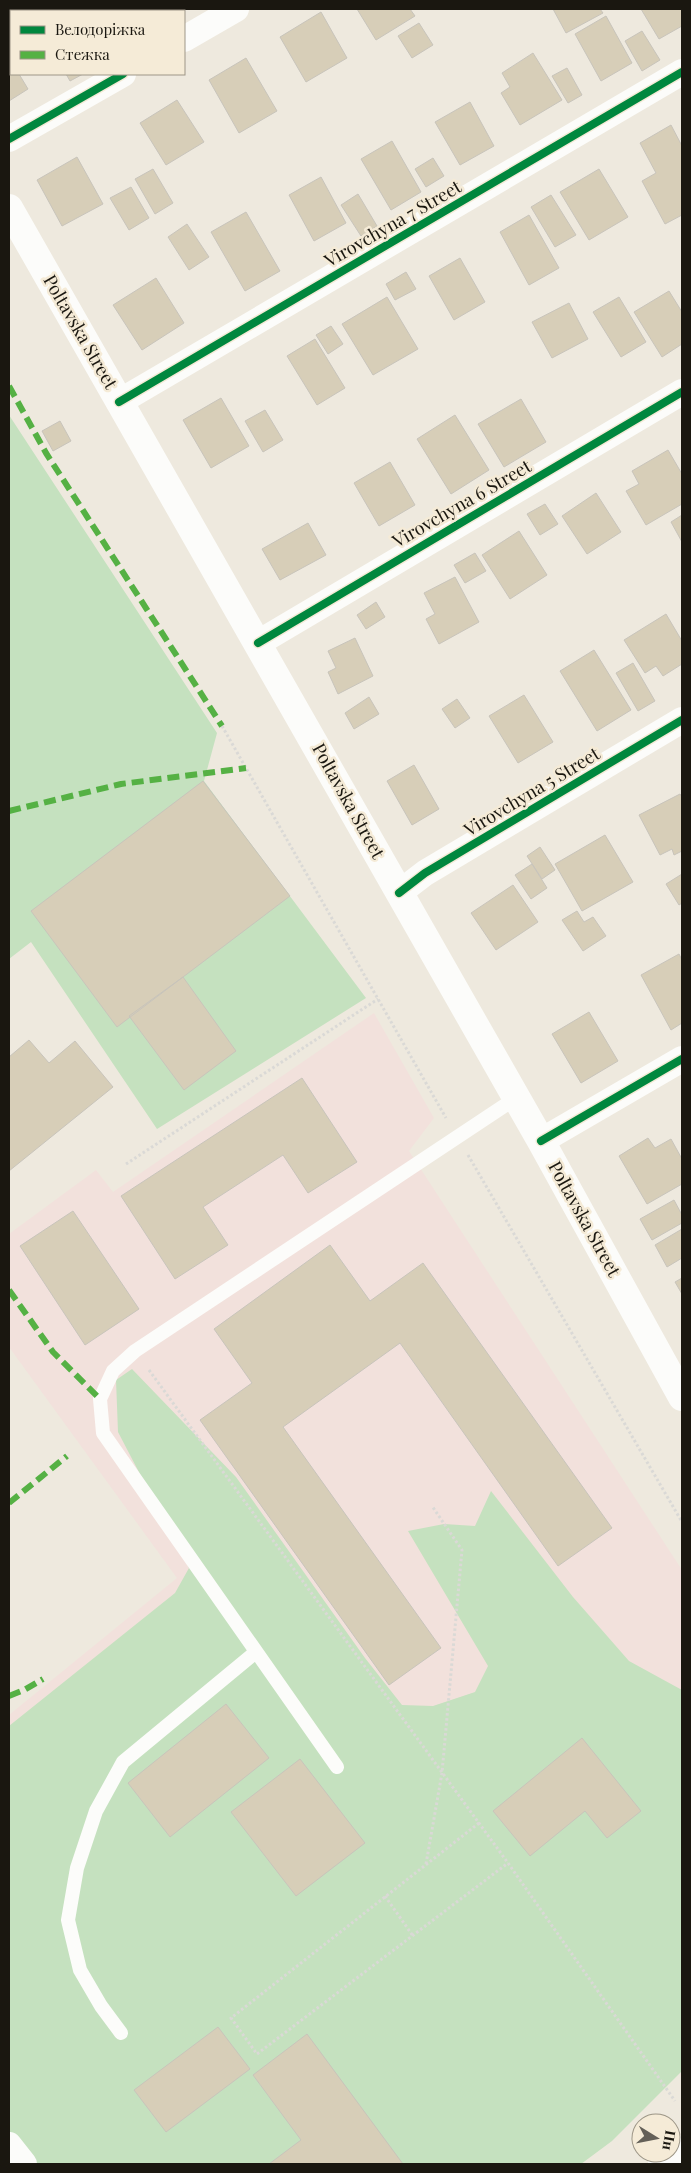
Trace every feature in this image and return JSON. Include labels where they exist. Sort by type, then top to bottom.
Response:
[{"type":"main road","name":"Poltavska Street","points":[[9,208],[258,643],[681,1393]]},
{"type":"main road","points":[[662,2164],[682,2149]]},
{"type":"street","points":[[185,38],[236,9]]},
{"type":"street","name":"Virovchyna 7 Street","points":[[119,402],[682,72]]},
{"type":"street","points":[[9,139],[121,75]]},
{"type":"street","name":"Virovchyna 6 Street","points":[[258,643],[682,392]]},
{"type":"street","name":"Virovchyna 5 Street","points":[[399,893],[425,874],[682,720]]},
{"type":"street","points":[[540,1142],[682,1059]]},
{"type":"street","points":[[9,2145],[24,2164]]},
{"type":"lane","points":[[337,1767],[103,1433],[100,1399],[113,1371],[136,1351],[516,1098]]},
{"type":"lane","points":[[121,2033],[101,2006],[80,1970],[68,1920],[77,1868],[96,1811],[123,1762],[256,1652]]},
{"type":"path","points":[[222,726],[378,999],[682,1522]]},
{"type":"path","points":[[126,1164],[378,999]]},
{"type":"path","points":[[136,1351],[508,1863],[675,2101]]},
{"type":"path","points":[[426,1864],[442,1773],[462,1550],[432,1506]]},
{"type":"path","points":[[478,1823],[231,2018],[257,2054],[508,1863]]},
{"type":"path","points":[[385,1896],[413,1936]]},
{"type":"shaded area","points":[[374,1013],[434,1118],[409,1151],[682,1570],[682,2042],[9,2111],[9,1715],[177,1578],[9,1347],[9,1234],[96,1170],[113,1192]]},
{"type":"green space","points":[[9,415],[217,733],[204,781],[366,998],[157,1129],[31,942],[9,959]]},
{"type":"green space","points":[[132,1369],[236,1477],[365,1658],[402,1705],[433,1706],[475,1692],[488,1666],[408,1531],[444,1524],[475,1526],[491,1491],[573,1597],[629,1661],[682,1690],[682,2071],[640,2113],[631,2113],[631,2122],[612,2141],[581,2164],[30,2164],[9,2132],[9,1726],[175,1593],[189,1568],[118,1432],[116,1380]]},
{"type":"building","points":[[9,9],[29,9],[10,10],[9,52]]},
{"type":"building","points":[[127,9],[128,10],[82,10]]},
{"type":"building","points":[[357,9],[410,9],[415,16],[376,40]]},
{"type":"building","points":[[553,9],[600,9],[603,13],[566,33]]},
{"type":"building","points":[[641,9],[682,9],[682,26],[659,39]]},
{"type":"building","points":[[321,12],[347,58],[306,82],[280,37]]},
{"type":"building","points":[[606,16],[632,63],[601,81],[575,34]]},
{"type":"building","points":[[419,23],[433,45],[412,58],[398,36]]},
{"type":"building","points":[[642,31],[660,60],[642,71],[625,41]]},
{"type":"building","points":[[533,53],[562,100],[520,125],[501,93],[510,87],[502,73]]},
{"type":"building","points":[[9,58],[10,75],[20,75],[28,89],[9,101]]},
{"type":"building","points":[[246,58],[277,111],[239,133],[209,80]]},
{"type":"building","points":[[567,68],[582,95],[568,103],[552,76]]},
{"type":"building","points":[[67,75],[81,75],[70,81]]},
{"type":"building","points":[[177,100],[204,142],[166,165],[140,123]]},
{"type":"building","points":[[470,102],[494,146],[460,165],[435,122]]},
{"type":"building","points":[[671,125],[682,146],[682,215],[665,224],[642,181],[656,173],[640,143]]},
{"type":"building","points":[[392,141],[421,192],[391,210],[361,159]]},
{"type":"building","points":[[77,157],[103,204],[62,226],[37,180]]},
{"type":"building","points":[[433,158],[444,176],[426,187],[415,169]]},
{"type":"building","points":[[153,169],[173,203],[155,214],[135,179]]},
{"type":"building","points":[[599,169],[628,217],[589,240],[560,192]]},
{"type":"building","points":[[321,177],[346,223],[314,241],[289,195]]},
{"type":"building","points":[[131,187],[149,218],[129,230],[110,198]]},
{"type":"building","points":[[358,194],[377,226],[361,236],[341,205]]},
{"type":"building","points":[[551,195],[576,235],[555,247],[531,207]]},
{"type":"building","points":[[246,212],[280,271],[245,291],[211,232]]},
{"type":"building","points":[[529,215],[559,268],[529,285],[500,232]]},
{"type":"building","points":[[187,224],[209,257],[189,270],[168,237]]},
{"type":"building","points":[[460,258],[485,302],[454,320],[429,276]]},
{"type":"building","points":[[406,272],[416,289],[395,300],[386,284]]},
{"type":"building","points":[[156,278],[184,323],[142,350],[113,305]]},
{"type":"building","points":[[669,291],[682,312],[682,344],[662,357],[634,312]]},
{"type":"building","points":[[387,297],[418,349],[373,375],[342,324]]},
{"type":"building","points":[[619,297],[646,342],[621,357],[593,312]]},
{"type":"building","points":[[569,303],[588,339],[552,358],[532,322]]},
{"type":"building","points":[[331,326],[343,344],[328,354],[316,335]]},
{"type":"building","points":[[315,339],[345,388],[317,405],[287,356]]},
{"type":"building","points":[[221,398],[249,446],[211,468],[183,420]]},
{"type":"building","points":[[521,399],[546,442],[504,467],[478,424]]},
{"type":"building","points":[[265,410],[283,440],[263,452],[245,421]]},
{"type":"building","points":[[455,415],[489,470],[451,494],[417,439]]},
{"type":"building","points":[[60,421],[71,441],[53,451],[42,431]]},
{"type":"building","points":[[668,450],[682,474],[682,504],[646,525],[626,491],[639,484],[632,471]]},
{"type":"building","points":[[390,462],[415,505],[379,526],[354,483]]},
{"type":"building","points":[[596,493],[621,532],[587,554],[562,516]]},
{"type":"building","points":[[545,504],[558,524],[540,535],[527,514]]},
{"type":"building","points":[[682,515],[682,542],[671,522]]},
{"type":"building","points":[[308,523],[326,555],[280,580],[262,549]]},
{"type":"building","points":[[519,531],[547,575],[510,599],[482,555]]},
{"type":"building","points":[[475,553],[486,571],[465,583],[454,565]]},
{"type":"building","points":[[455,577],[479,622],[439,644],[426,619],[435,614],[424,593]]},
{"type":"building","points":[[376,602],[385,617],[366,629],[357,615]]},
{"type":"building","points":[[666,614],[682,641],[682,664],[663,676],[656,666],[645,673],[624,640]]},
{"type":"building","points":[[355,638],[373,676],[338,694],[328,672],[336,668],[328,651]]},
{"type":"building","points":[[594,650],[631,710],[597,731],[560,671]]},
{"type":"building","points":[[633,663],[655,701],[638,711],[616,673]]},
{"type":"building","points":[[524,695],[553,742],[518,763],[489,716]]},
{"type":"building","points":[[369,697],[379,714],[354,729],[345,713]]},
{"type":"building","points":[[457,699],[470,718],[455,728],[442,709]]},
{"type":"building","points":[[414,765],[439,809],[412,825],[387,781]]},
{"type":"building","points":[[203,781],[290,896],[117,1027],[31,911]]},
{"type":"building","points":[[680,794],[682,797],[682,851],[674,855],[672,849],[660,855],[639,815]]},
{"type":"building","points":[[605,835],[633,882],[582,911],[555,864]]},
{"type":"building","points":[[540,847],[555,870],[542,879],[527,856]]},
{"type":"building","points":[[532,864],[547,888],[531,899],[515,875]]},
{"type":"building","points":[[682,874],[682,903],[679,905],[666,884]]},
{"type":"building","points":[[513,885],[538,922],[496,950],[471,913]]},
{"type":"building","points":[[577,911],[584,922],[593,917],[606,936],[583,951],[562,920]]},
{"type":"building","points":[[679,954],[682,960],[682,1023],[671,1030],[641,975]]},
{"type":"building","points":[[183,977],[236,1051],[184,1090],[129,1016]]},
{"type":"building","points":[[589,1012],[618,1061],[581,1083],[552,1034]]},
{"type":"building","points":[[29,1040],[49,1063],[75,1041],[113,1087],[9,1171],[9,1057]]},
{"type":"building","points":[[302,1078],[357,1162],[308,1193],[283,1155],[203,1207],[228,1245],[175,1279],[121,1196]]},
{"type":"building","points":[[648,1138],[655,1148],[671,1139],[682,1159],[682,1184],[647,1204],[619,1156]]},
{"type":"building","points":[[674,1200],[682,1215],[682,1223],[652,1240],[640,1219]]},
{"type":"building","points":[[73,1211],[139,1309],[85,1345],[20,1246]]},
{"type":"building","points":[[682,1229],[682,1258],[667,1267],[655,1245]]},
{"type":"building","points":[[330,1245],[370,1301],[423,1263],[612,1528],[558,1566],[400,1343],[283,1427],[441,1648],[389,1685],[200,1420],[252,1383],[214,1329]]},
{"type":"building","points":[[682,1278],[682,1294],[675,1282]]},
{"type":"building","points":[[226,1704],[269,1758],[170,1837],[128,1783]]},
{"type":"building","points":[[582,1738],[641,1811],[607,1838],[585,1811],[530,1856],[493,1811]]},
{"type":"building","points":[[300,1759],[365,1843],[296,1896],[231,1812]]},
{"type":"building","points":[[218,2027],[250,2069],[166,2132],[134,2090]]},
{"type":"building","points":[[307,2034],[403,2164],[269,2164],[301,2140],[253,2075]]},
{"type":"marked path","points":[[9,386],[46,453],[222,726]]},
{"type":"marked path","points":[[9,811],[121,784],[246,768]]},
{"type":"marked path","points":[[9,1290],[53,1352],[100,1399]]},
{"type":"marked path","points":[[9,1503],[67,1456]]},
{"type":"marked path","points":[[9,1696],[43,1679]]},
{"type":"cycle path","points":[[119,402],[682,72]]},
{"type":"cycle path","points":[[9,139],[121,75]]},
{"type":"cycle path","points":[[258,643],[682,392]]},
{"type":"cycle path","points":[[399,893],[425,873],[682,720]]},
{"type":"cycle path","points":[[541,1141],[682,1059]]}]
